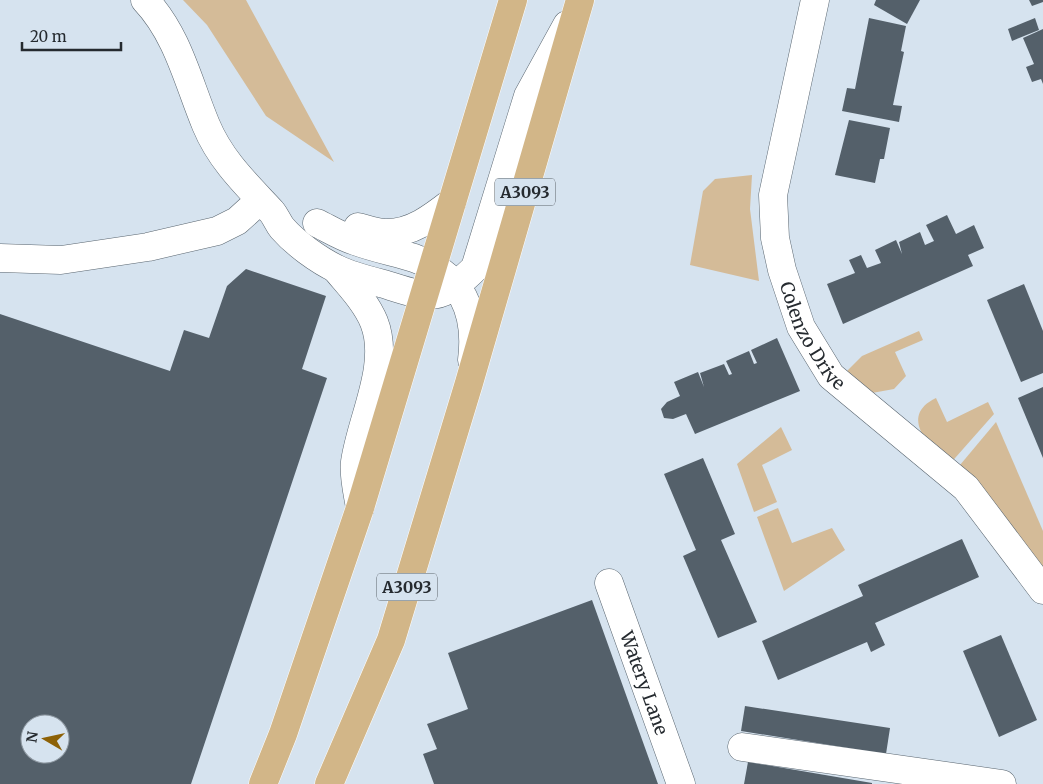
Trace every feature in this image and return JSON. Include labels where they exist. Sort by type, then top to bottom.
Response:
[{"type":"main road","points":[[263,784],[283,734],[360,508],[434,268],[512,0]]},
{"type":"main road","name":"A3093","points":[[329,784],[391,640],[469,384],[580,0]]},
{"type":"street","points":[[145,0],[156,12],[172,38],[207,127],[216,144],[241,181],[266,207],[282,228],[299,244],[336,269],[425,296],[442,294],[458,285],[475,268],[528,96],[580,0]]},
{"type":"street","name":"Colenzo Drive","points":[[814,0],[773,195],[775,238],[790,298],[801,327],[832,376],[966,488],[1043,590]]},
{"type":"street","points":[[317,223],[358,228],[385,234],[398,232],[416,227],[433,218],[452,202]]},
{"type":"street","points":[[0,258],[61,260],[148,247],[217,231],[266,207],[317,223],[354,241],[415,259],[434,268],[458,285],[466,301],[473,325],[474,348],[469,384]]},
{"type":"street","points":[[336,269],[369,312],[375,325],[377,339],[378,363],[355,463],[360,508]]},
{"type":"street","name":"Watery Lane","points":[[609,583],[682,784]]},
{"type":"street","points":[[742,747],[1002,784]]},
{"type":"shaded area","points":[[183,0],[246,0],[334,162],[266,116],[207,25]]},
{"type":"shaded area","points":[[752,175],[750,209],[759,281],[690,265],[703,191],[715,179]]},
{"type":"shaded area","points":[[919,331],[923,340],[895,352],[906,376],[894,389],[872,393],[846,372],[862,356]]},
{"type":"shaded area","points":[[936,398],[947,422],[988,402],[994,414],[948,466],[927,441],[918,423],[919,414],[925,406]]},
{"type":"shaded area","points":[[996,422],[1043,531],[1043,582],[955,471]]},
{"type":"shaded area","points":[[781,427],[792,450],[762,465],[777,502],[754,512],[737,464]]},
{"type":"shaded area","points":[[778,508],[792,543],[832,528],[845,550],[784,591],[757,517]]},
{"type":"building","points":[[876,0],[920,0],[907,24],[874,5]]},
{"type":"building","points":[[1029,0],[1043,0],[1043,2],[1032,6]]},
{"type":"building","points":[[869,18],[906,26],[901,51],[904,52],[893,105],[902,106],[899,122],[842,111],[847,88],[855,89]]},
{"type":"building","points":[[1035,18],[1039,30],[1012,41],[1008,29]]},
{"type":"building","points":[[1043,29],[1043,84],[1041,79],[1032,82],[1026,67],[1034,64],[1023,38]]},
{"type":"building","points":[[849,120],[890,128],[884,159],[880,159],[875,183],[835,175]]},
{"type":"building","points":[[947,215],[956,234],[974,225],[984,248],[968,255],[973,266],[843,324],[827,284],[855,273],[849,260],[861,255],[867,268],[881,263],[875,250],[896,240],[902,254],[899,242],[920,232],[925,245],[934,241],[926,225]]},
{"type":"building","points":[[246,269],[326,296],[302,369],[327,378],[191,784],[0,784],[0,314],[170,371],[184,330],[209,338],[227,286]]},
{"type":"building","points":[[1024,284],[1043,331],[1043,373],[1021,382],[987,300]]},
{"type":"building","points":[[777,338],[800,391],[695,434],[686,414],[673,419],[664,418],[661,409],[667,402],[680,396],[674,382],[698,372],[704,387],[700,373],[724,364],[729,375],[732,374],[726,361],[749,351],[754,364],[757,363],[751,350]]},
{"type":"building","points":[[1043,387],[1043,458],[1018,398]]},
{"type":"building","points":[[703,458],[735,534],[721,540],[757,622],[718,638],[683,556],[696,550],[664,474]]},
{"type":"building","points":[[962,539],[979,577],[875,623],[885,645],[871,652],[867,642],[778,680],[762,641],[863,596],[858,585]]},
{"type":"building","points":[[592,600],[658,784],[434,784],[423,754],[437,749],[427,724],[468,709],[448,653]]},
{"type":"building","points":[[1001,635],[1037,720],[999,737],[963,651]]},
{"type":"building","points":[[745,706],[890,728],[886,754],[741,731]]},
{"type":"building","points":[[748,762],[872,783],[872,784],[744,784]]}]
